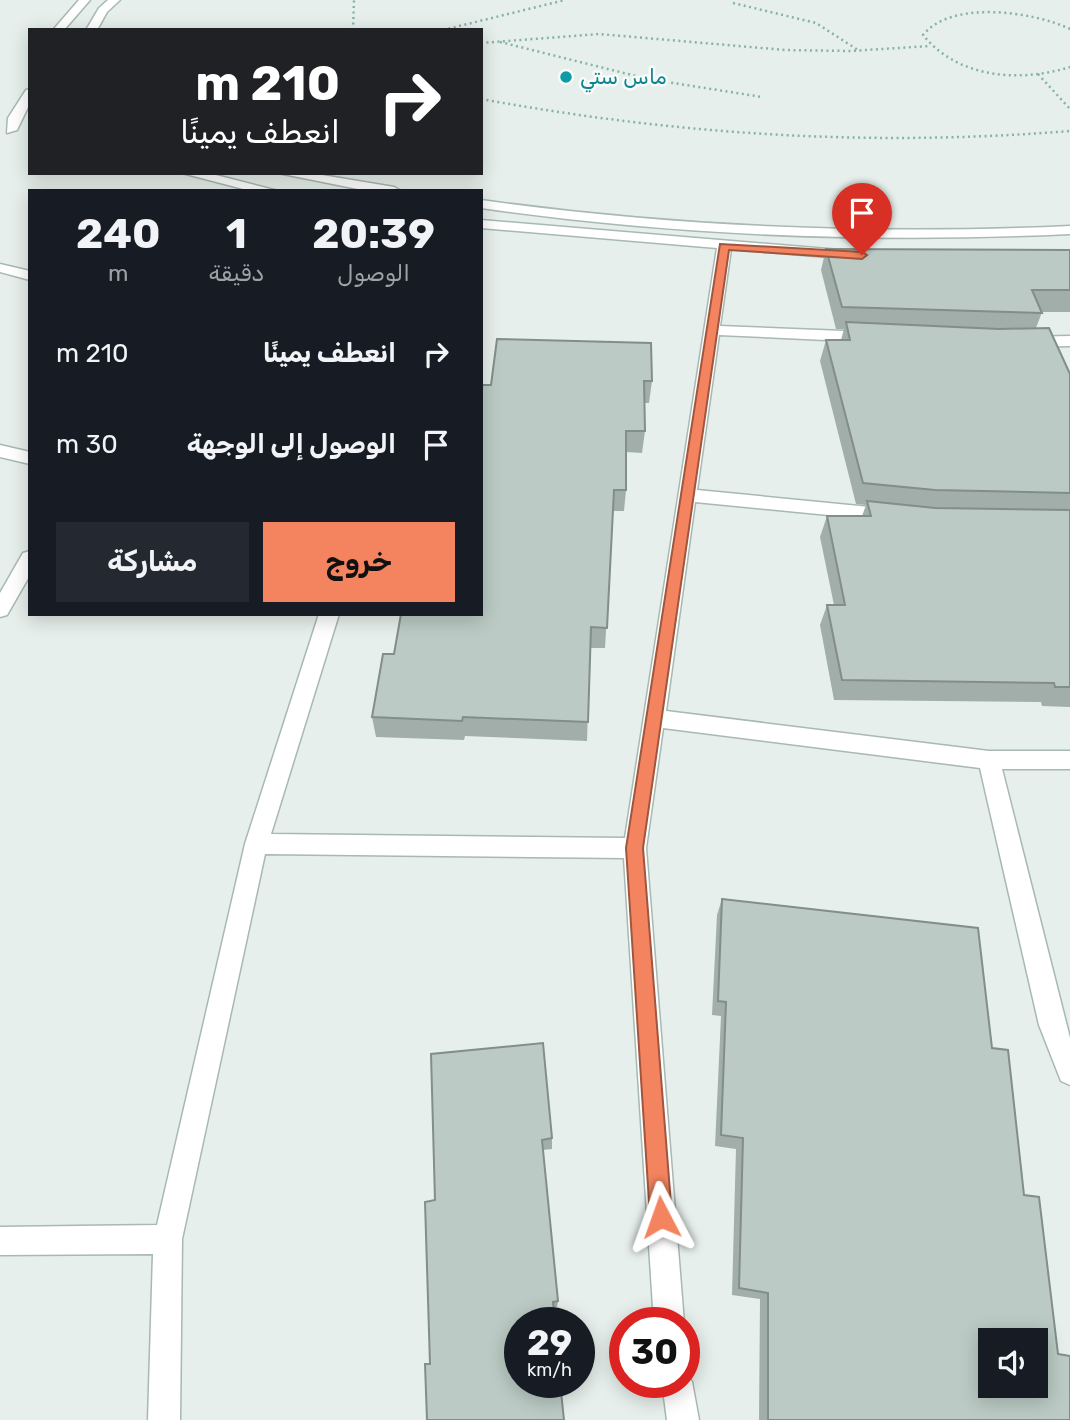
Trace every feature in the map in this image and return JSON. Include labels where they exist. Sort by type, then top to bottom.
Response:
[{"type":"street","points":[[60,28],[85,0]]},
{"type":"street","points":[[92,28],[103,10],[115,0]]},
{"type":"street","points":[[11,127],[28,97]]},
{"type":"street","points":[[0,115],[11,127]]},
{"type":"street","points":[[11,127],[28,122]]},
{"type":"street","points":[[197,175],[262,189]]},
{"type":"street","points":[[296,175],[382,189]]},
{"type":"street","points":[[483,204],[609,218],[810,232],[985,235],[1070,230]]},
{"type":"street","points":[[496,206],[483,229],[865,255]]},
{"type":"street","points":[[667,1307],[635,848],[724,246]]},
{"type":"street","points":[[0,268],[28,275]]},
{"type":"street","points":[[712,330],[879,338]]},
{"type":"street","points":[[1017,342],[1070,341]]},
{"type":"street","points":[[0,451],[28,458]]},
{"type":"street","points":[[687,495],[908,517]]},
{"type":"street","points":[[0,610],[28,561]]},
{"type":"street","points":[[164,1420],[168,1239],[256,844],[328,616]]},
{"type":"street","points":[[653,718],[989,760],[1070,760]]},
{"type":"street","points":[[989,760],[1052,1025],[1070,1072]]},
{"type":"street","points":[[256,844],[635,848]]},
{"type":"street","points":[[0,1241],[168,1239]]},
{"type":"street","points":[[680,1398],[683,1420]]},
{"type":"path","points":[[354,0],[354,28]]},
{"type":"path","points":[[451,28],[565,0]]},
{"type":"path","points":[[733,3],[805,19],[833,30],[858,50]]},
{"type":"path","points":[[964,8],[1000,7],[1025,11],[1070,29]]},
{"type":"path","points":[[926,24],[923,34],[930,46],[965,66],[992,72],[1038,74],[1070,67]]},
{"type":"path","points":[[483,43],[599,34],[785,50],[930,46]]},
{"type":"path","points":[[495,41],[636,76],[762,97]]},
{"type":"path","points":[[1038,74],[1070,108]]},
{"type":"path","points":[[483,99],[606,121],[751,136],[908,140],[1010,137],[1070,131]]},
{"type":"building","points":[[826,249],[1070,250],[1070,290],[1032,290],[1042,313],[842,307]]},
{"type":"building","points":[[846,322],[999,329],[1049,328],[1070,374],[1070,493],[935,490],[863,483],[826,340],[850,340]]},
{"type":"building","points":[[497,339],[651,343],[652,381],[644,381],[645,431],[626,431],[626,490],[614,490],[607,628],[591,627],[588,722],[463,717],[462,721],[372,717],[383,654],[394,654],[401,616],[483,616],[483,385],[491,385]]},
{"type":"building","points":[[867,501],[935,508],[1070,510],[1070,687],[1055,687],[1054,683],[842,680],[827,605],[845,605],[827,516],[871,516]]},
{"type":"building","points":[[722,899],[978,928],[992,1048],[1008,1050],[1024,1195],[1039,1197],[1058,1354],[1070,1356],[1070,1420],[768,1420],[768,1293],[739,1288],[743,1138],[721,1135],[726,1002],[718,1001]]},
{"type":"building","points":[[543,1043],[552,1138],[542,1140],[558,1301],[553,1302],[553,1307],[504,1307],[504,1398],[562,1398],[564,1420],[427,1420],[425,1364],[430,1364],[425,1202],[435,1200],[431,1054]]},
{"type":"place","name":"ماس ستي","points":[[566,77]]},
{"type":"route","points":[[661,1217],[635,848],[724,246],[862,255]]}]
